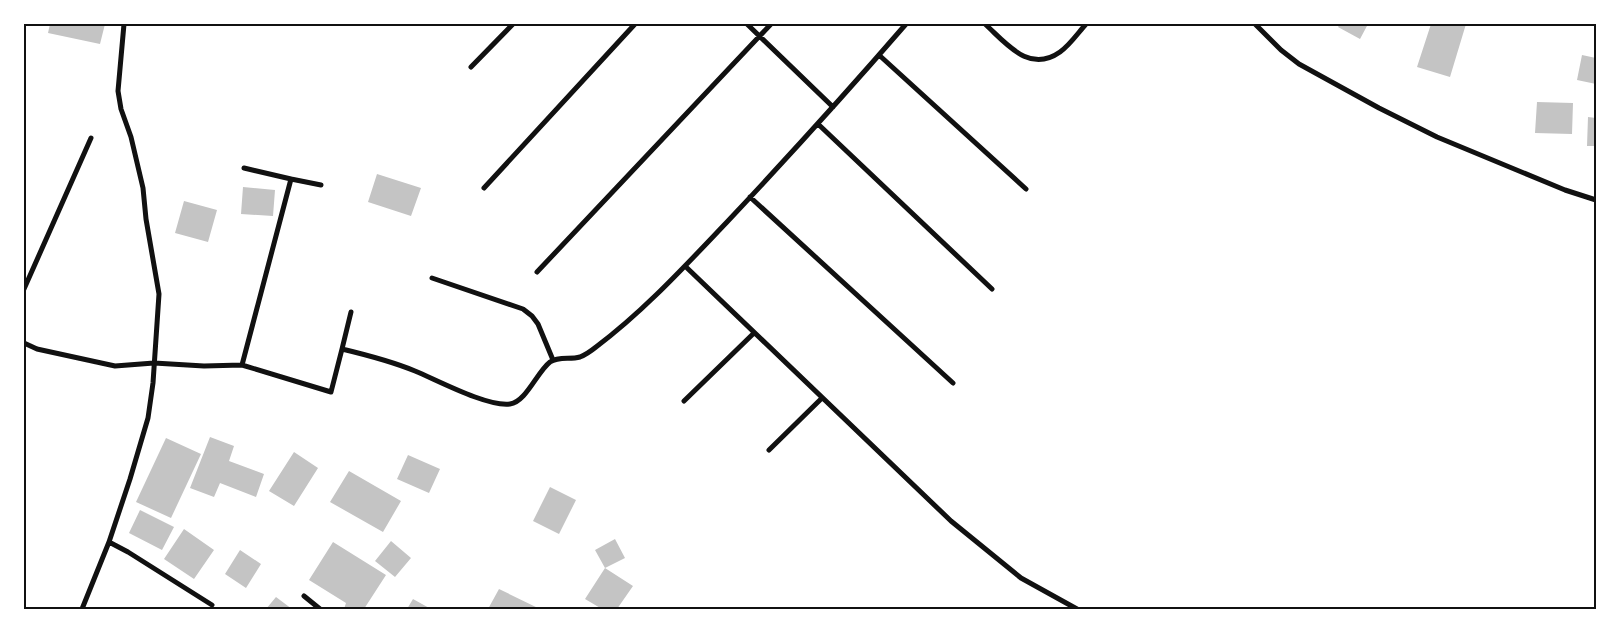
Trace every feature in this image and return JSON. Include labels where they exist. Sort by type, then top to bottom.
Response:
[{"type":"street","points":[[82,609],[109,542],[148,418],[159,294],[146,219],[143,188],[121,109],[118,91],[124,24]]},
{"type":"street","points":[[471,67],[512,24]]},
{"type":"street","points":[[484,188],[634,24]]},
{"type":"street","points":[[746,24],[833,107]]},
{"type":"street","points":[[537,272],[772,24]]},
{"type":"street","points":[[342,348],[381,358],[414,370],[460,391],[499,404],[516,403],[522,398],[543,367],[554,360],[579,357],[595,348],[627,322],[685,266],[818,124],[906,24]]},
{"type":"street","points":[[985,24],[1013,49],[1028,59],[1048,60],[1061,51],[1086,24]]},
{"type":"street","points":[[1255,24],[1281,50],[1299,64],[1379,108],[1438,137],[1565,190],[1596,200]]},
{"type":"street","points":[[879,55],[1026,189]]},
{"type":"street","points":[[818,124],[992,289]]},
{"type":"street","points":[[24,289],[91,138]]},
{"type":"street","points":[[244,168],[321,185]]},
{"type":"street","points":[[242,365],[291,179]]},
{"type":"street","points":[[750,197],[953,382]]},
{"type":"street","points":[[685,266],[950,521],[1021,578],[1077,609]]},
{"type":"street","points":[[432,278],[523,309],[538,324],[554,360]]},
{"type":"street","points":[[24,343],[37,349],[115,366],[154,363],[204,366],[242,365],[331,392],[351,312]]},
{"type":"street","points":[[684,401],[754,333]]},
{"type":"street","points":[[769,450],[822,398]]},
{"type":"street","points":[[109,542],[212,605]]},
{"type":"street","points":[[304,596],[320,609]]},
{"type":"building","points":[[50,24],[105,24],[100,44],[48,33]]},
{"type":"building","points":[[1340,24],[1368,24],[1360,39],[1338,27]]},
{"type":"building","points":[[1431,24],[1466,24],[1450,77],[1417,67]]},
{"type":"building","points":[[1582,55],[1596,58],[1596,84],[1577,80]]},
{"type":"building","points":[[1537,102],[1573,103],[1572,134],[1535,133]]},
{"type":"building","points":[[1588,117],[1596,118],[1596,146],[1587,146]]},
{"type":"building","points":[[377,174],[421,188],[411,216],[368,202]]},
{"type":"building","points":[[243,187],[275,190],[273,216],[241,214]]},
{"type":"building","points":[[184,201],[217,210],[208,242],[175,233]]},
{"type":"building","points":[[210,437],[234,446],[229,461],[264,474],[256,497],[220,483],[214,497],[190,488]]},
{"type":"building","points":[[166,438],[201,454],[171,518],[136,502]]},
{"type":"building","points":[[294,452],[318,468],[294,506],[269,491]]},
{"type":"building","points":[[408,455],[440,469],[429,493],[397,479]]},
{"type":"building","points":[[349,471],[401,501],[383,532],[330,502]]},
{"type":"building","points":[[550,487],[576,500],[559,534],[533,521]]},
{"type":"building","points":[[140,510],[174,527],[162,550],[129,533]]},
{"type":"building","points":[[184,529],[214,550],[194,579],[164,559]]},
{"type":"building","points":[[615,539],[625,558],[605,568],[595,550]]},
{"type":"building","points":[[391,541],[411,558],[395,577],[375,561]]},
{"type":"building","points":[[333,542],[386,575],[364,609],[344,609],[346,603],[309,580]]},
{"type":"building","points":[[240,550],[261,564],[246,588],[225,574]]},
{"type":"building","points":[[605,568],[633,586],[617,609],[602,609],[585,599]]},
{"type":"building","points":[[499,589],[540,609],[488,609]]},
{"type":"building","points":[[276,597],[292,609],[266,609]]},
{"type":"building","points":[[413,599],[431,609],[407,609]]}]
